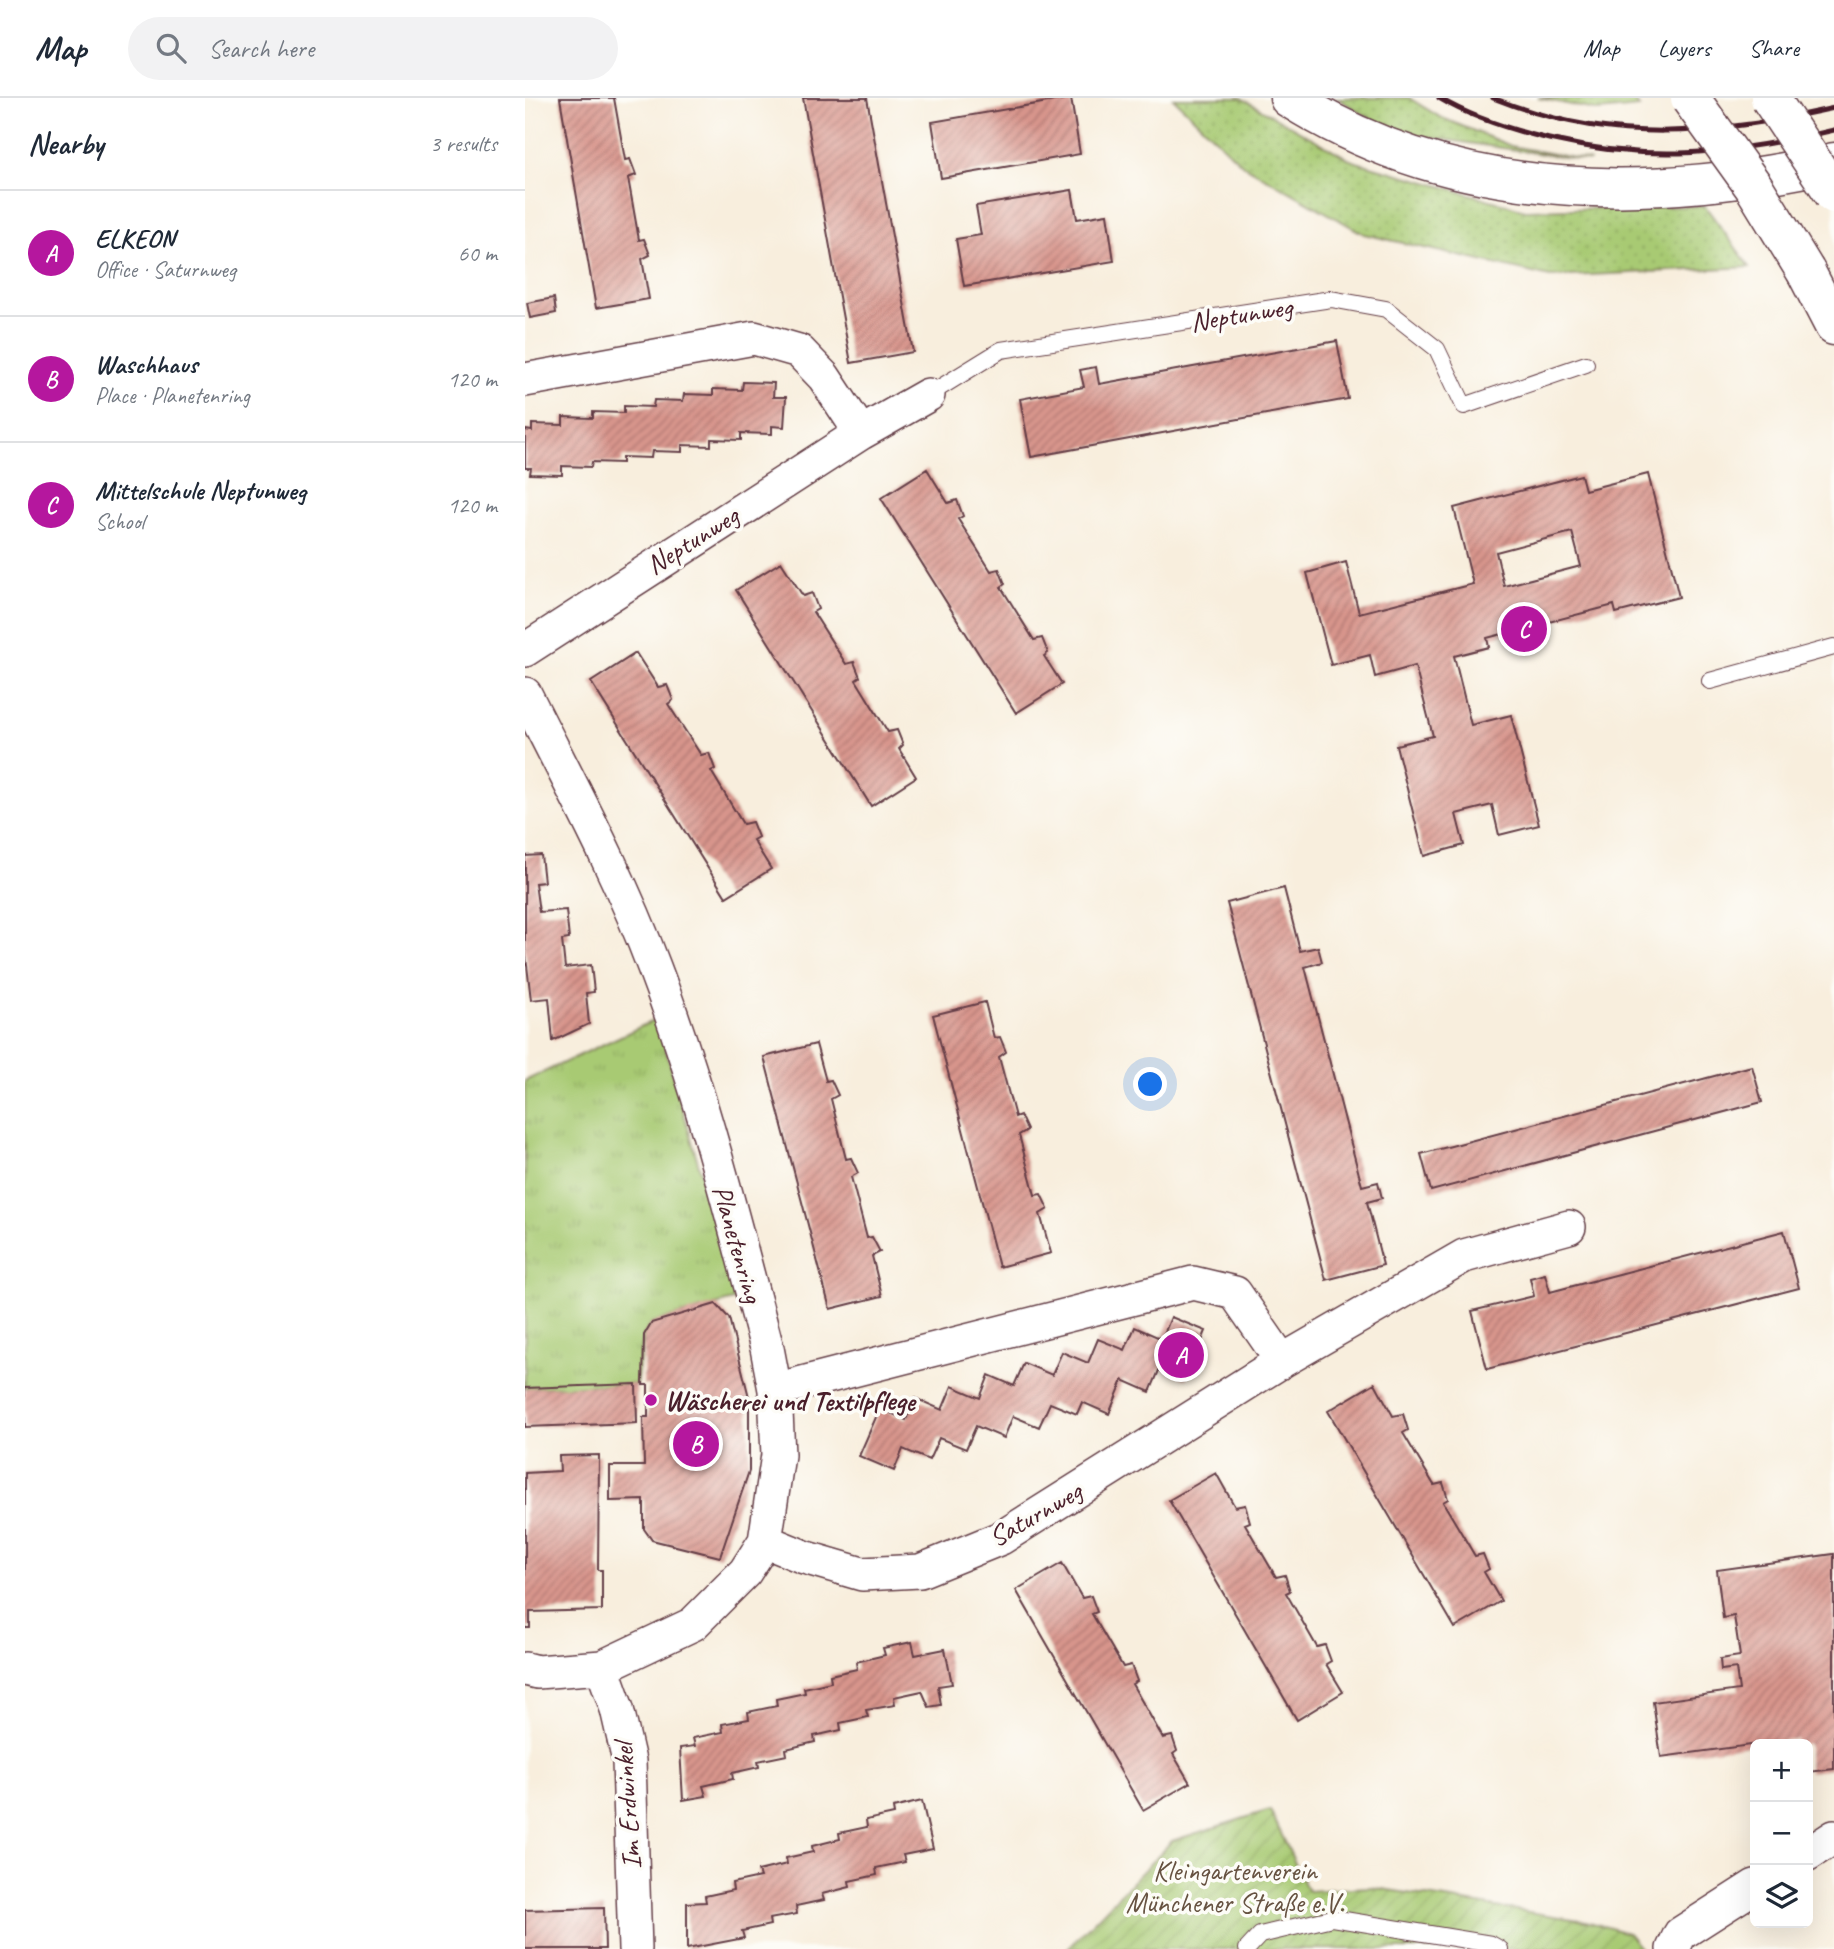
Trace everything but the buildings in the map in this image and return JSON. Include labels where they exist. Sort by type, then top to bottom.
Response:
[{"type":"main road","points":[[1289,98],[1354,133],[1415,158],[1469,173],[1548,186],[1663,188],[1834,162]]},
{"type":"main road","points":[[1690,98],[1748,178],[1806,272],[1834,326]]},
{"type":"main road","points":[[1770,98],[1834,194]]},
{"type":"street","points":[[525,380],[754,338],[799,351],[824,377],[861,433]]},
{"type":"street","name":"Neptunweg","points":[[525,650],[861,433],[928,395]]},
{"type":"street","name":"Planetenring","points":[[525,694],[603,849],[658,977],[679,1037],[748,1276],[775,1390],[778,1455],[765,1541],[745,1573],[693,1624],[601,1667],[537,1672],[525,1669]]},
{"type":"street","name":"Saturnweg","points":[[765,1541],[804,1557],[862,1574],[920,1572],[1001,1538],[1282,1361],[1464,1256],[1569,1227]]},
{"type":"street","points":[[775,1390],[1193,1283],[1235,1293],[1282,1361]]},
{"type":"street","name":"Im Erdwinkel","points":[[601,1667],[617,1709],[629,1761],[635,1949]]},
{"type":"street","points":[[1813,1851],[1834,1837]]},
{"type":"street","points":[[1673,1949],[1680,1934],[1750,1889]]},
{"type":"lane","name":"Neptunweg","points":[[928,395],[1001,350],[1331,299],[1386,309],[1437,349],[1464,406],[1586,365]]},
{"type":"lane","points":[[1710,681],[1834,647]]},
{"type":"lane","points":[[1247,1949],[1261,1935],[1332,1918],[1491,1944],[1500,1949]]},
{"type":"green space","points":[[1173,98],[1241,98],[1353,161],[1525,210],[1705,206],[1750,267],[1550,277],[1364,234],[1243,165]]},
{"type":"green space","points":[[1337,98],[1409,98],[1440,117],[1511,146],[1591,161],[1393,132]]},
{"type":"green space","points":[[1538,98],[1632,98],[1639,107],[1599,111]]},
{"type":"green space","points":[[657,1019],[737,1299],[651,1323],[644,1335],[636,1384],[525,1388],[525,1081]]},
{"type":"green space","name":"Kleingartenverein Münchener Straße e.V.","points":[[1270,1810],[1308,1891],[1369,1887],[1586,1921],[1628,1933],[1641,1949],[1067,1949],[1172,1841]]},
{"type":"railway","points":[[1439,98],[1479,117],[1521,132],[1622,151],[1657,153],[1726,150],[1834,130]]},
{"type":"railway","points":[[1493,98],[1580,124],[1663,131],[1746,125],[1834,108]]},
{"type":"place","name":"Mittelschule Neptunweg","points":[[1524,629]]},
{"type":"place","name":"ELKEON","points":[[1181,1355]]},
{"type":"place","name":"Wäscherei und Textilpflege","points":[[651,1400]]},
{"type":"place","name":"Waschhaus","points":[[696,1444]]}]
